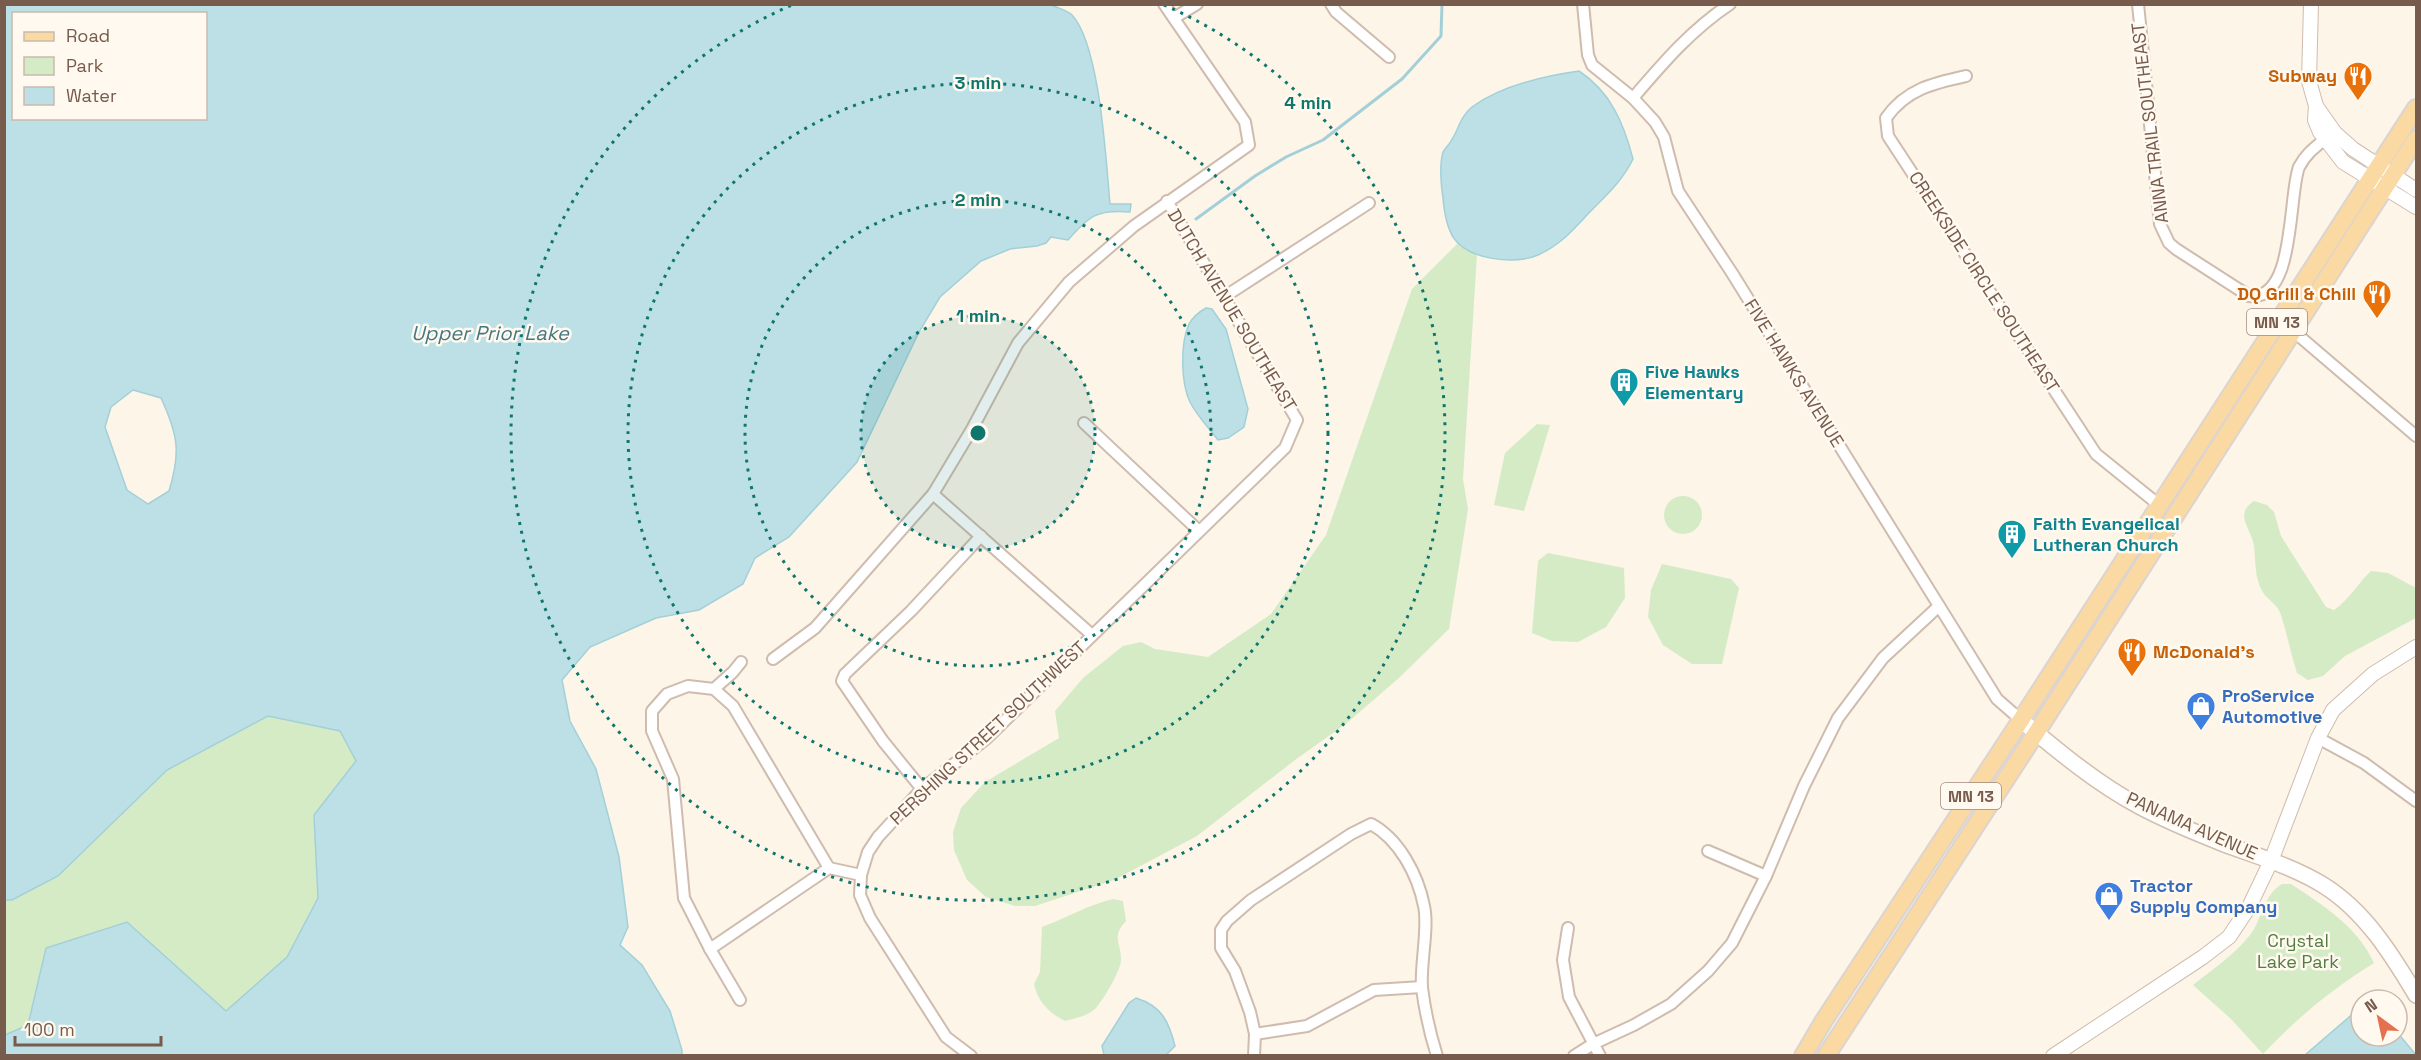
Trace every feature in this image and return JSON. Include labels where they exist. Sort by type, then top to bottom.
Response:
[{"type":"main road","name":"MN 13","points":[[1826,1056],[2036,733],[2292,330],[2381,178],[2416,108]]},
{"type":"main road","name":"MN 13","points":[[1803,1056],[2159,505],[2381,178],[2416,139]]},
{"type":"main road","name":"FIVE HAWKS AVENUE","points":[[2021,720],[2036,733]]},
{"type":"main road","name":"PANAMA AVENUE","points":[[2036,733],[2084,771],[2139,806],[2221,843],[2271,861],[2324,885],[2353,910],[2385,945],[2416,995]]},
{"type":"street","points":[[773,659],[815,628],[933,494],[972,429],[1018,343],[1069,282],[1134,226],[1249,145],[1245,122],[1164,4]]},
{"type":"street","points":[[1174,18],[1197,4]]},
{"type":"street","points":[[1331,4],[1336,12],[1389,57]]},
{"type":"street","name":"FIVE HAWKS AVENUE","points":[[1584,4],[1588,55],[1592,65],[1633,98],[1646,111],[1664,137],[1678,191],[1691,213],[1732,273],[1997,699],[2021,720]]},
{"type":"street","points":[[1633,98],[1672,52],[1695,30],[1730,4]]},
{"type":"street","name":"ANNA TRAIL SOUTHEAST","points":[[2138,4],[2160,224],[2163,234],[2176,249],[2249,296],[2259,297],[2266,293],[2280,271],[2287,252],[2295,182],[2300,166],[2309,152],[2324,140]]},
{"type":"street","points":[[2311,4],[2309,81],[2316,106],[2315,120],[2324,140],[2343,162],[2416,190]]},
{"type":"street","name":"CREEKSIDE CIRCLE SOUTHEAST","points":[[1966,76],[1932,83],[1897,103],[1886,118],[1888,136],[2096,454],[2159,505]]},
{"type":"street","points":[[2316,106],[2341,138],[2381,178],[2416,207]]},
{"type":"street","name":"DUTCH AVENUE SOUTHEAST","points":[[1167,201],[1296,420]]},
{"type":"street","points":[[1224,297],[1369,203]]},
{"type":"street","points":[[2292,330],[2416,436]]},
{"type":"street","name":"PERSHING STREET SOUTHWEST","points":[[861,875],[868,852],[878,837],[922,789],[987,738],[1285,448],[1296,420]]},
{"type":"street","points":[[1084,423],[1199,531]]},
{"type":"street","points":[[933,494],[1092,634]]},
{"type":"street","points":[[922,789],[883,741],[842,681],[845,674],[911,611],[981,536]]},
{"type":"street","points":[[1574,1056],[1671,1004],[1708,971],[1732,943],[1766,876],[1804,786],[1838,718],[1883,658],[1939,606]]},
{"type":"street","points":[[2053,1056],[2203,957],[2229,937],[2249,908],[2271,861],[2318,738],[2333,710],[2373,674],[2416,647]]},
{"type":"street","points":[[714,689],[741,662]]},
{"type":"street","points":[[740,1000],[684,898],[673,779],[652,731],[652,711],[667,694],[688,686],[714,689],[733,706],[829,868]]},
{"type":"street","points":[[2318,738],[2364,763],[2416,801]]},
{"type":"street","points":[[1254,1056],[1255,1034],[1244,990],[1221,948],[1221,930],[1227,921],[1251,900],[1351,834],[1371,824],[1386,832],[1407,860],[1425,907],[1422,987],[1437,1056]]},
{"type":"street","points":[[1708,851],[1766,876]]},
{"type":"street","points":[[710,949],[829,868],[861,875],[860,895],[870,918],[946,1037],[971,1056]]},
{"type":"street","points":[[1568,928],[1563,960],[1569,997],[1600,1056]]},
{"type":"street","points":[[1255,1034],[1307,1026],[1374,990],[1422,987]]},
{"type":"green space","points":[[1458,243],[1477,254],[1463,479],[1468,509],[1449,629],[1400,677],[1347,723],[1197,836],[1114,880],[1035,906],[1015,906],[986,897],[967,880],[954,850],[953,832],[961,808],[985,782],[1059,738],[1055,711],[1083,678],[1123,646],[1141,642],[1155,649],[1208,657],[1271,614],[1326,535],[1412,289]]},
{"type":"green space","points":[[1537,424],[1550,425],[1524,511],[1494,505],[1505,453]]},
{"type":"green space","points":[[1683,496],[1696,502],[1702,515],[1696,528],[1683,534],[1670,528],[1664,515],[1670,502]]},
{"type":"green space","points":[[2254,501],[2267,505],[2274,512],[2281,536],[2326,607],[2334,610],[2340,606],[2371,571],[2388,573],[2416,588],[2416,618],[2345,656],[2323,676],[2308,680],[2297,673],[2281,615],[2277,607],[2262,591],[2258,579],[2253,540],[2244,517],[2248,506]]},
{"type":"green space","points":[[1548,553],[1624,568],[1625,598],[1606,627],[1578,642],[1552,641],[1532,633],[1538,561]]},
{"type":"green space","points":[[1662,564],[1731,579],[1739,588],[1722,664],[1692,664],[1663,645],[1648,617],[1651,590]]},
{"type":"green space","points":[[268,716],[340,731],[356,761],[314,815],[318,898],[287,957],[226,1011],[46,948],[28,1025],[5,1035],[5,900],[12,900],[58,876],[167,770]]},
{"type":"green space","name":"Crystal Lake Park","points":[[2282,884],[2291,884],[2338,918],[2359,938],[2374,963],[2343,983],[2316,1005],[2263,1054],[2231,1019],[2193,985],[2244,942],[2254,928],[2267,900]]},
{"type":"green space","points":[[1113,899],[1123,901],[1126,921],[1118,936],[1121,959],[1118,970],[1107,993],[1095,1009],[1085,1015],[1065,1021],[1045,1006],[1034,984],[1040,972],[1042,927]]},
{"type":"water","name":"Upper Prior Lake","points":[[5,5],[1052,5],[1072,15],[1082,30],[1095,77],[1104,133],[1110,204],[1131,204],[1130,212],[1101,213],[1088,220],[1068,240],[1051,237],[1046,243],[1010,249],[981,261],[940,297],[919,332],[857,462],[789,537],[755,558],[743,584],[699,610],[656,618],[590,647],[562,680],[570,721],[596,769],[619,857],[628,927],[620,945],[642,965],[670,1011],[682,1055],[5,1055],[5,1035],[28,1025],[46,948],[127,922],[226,1011],[287,957],[318,898],[314,815],[356,761],[340,731],[268,716],[167,770],[58,876],[12,900],[5,900]],"holes":[[[133,390],[161,398],[174,433],[175,465],[169,491],[148,504],[127,490],[105,427],[111,407]]]},
{"type":"water","points":[[1579,71],[1600,89],[1615,110],[1633,159],[1629,167],[1612,189],[1576,227],[1546,251],[1528,258],[1505,260],[1469,251],[1453,237],[1449,228],[1441,181],[1443,152],[1454,137],[1462,119],[1472,107],[1484,99],[1510,87]]},
{"type":"water","points":[[1206,308],[1212,309],[1226,329],[1248,409],[1244,427],[1228,438],[1218,440],[1190,402],[1183,374],[1186,332],[1192,319]]},
{"type":"water","points":[[1136,998],[1145,1001],[1163,1016],[1175,1046],[1166,1055],[1104,1055],[1102,1046],[1129,1003]]},
{"type":"water","points":[[2349,1017],[2349,1048],[2409,1047],[2416,1055],[2305,1055]]},
{"type":"waterway","points":[[1196,219],[1255,176],[1286,157],[1323,140],[1402,79],[1441,36],[1442,4]]},
{"type":"place","name":"Subway","points":[[2358,102]]},
{"type":"place","name":"DQ Grill & Chill","points":[[2377,320]]},
{"type":"place","name":"Five Hawks Elementary","points":[[1624,408]]},
{"type":"place","name":"Faith Evangelical Lutheran Church","points":[[2012,560]]},
{"type":"place","name":"McDonald's","points":[[2132,678]]},
{"type":"place","name":"ProService Automotive","points":[[2201,732]]},
{"type":"place","name":"Tractor Supply Company","points":[[2109,922]]}]
